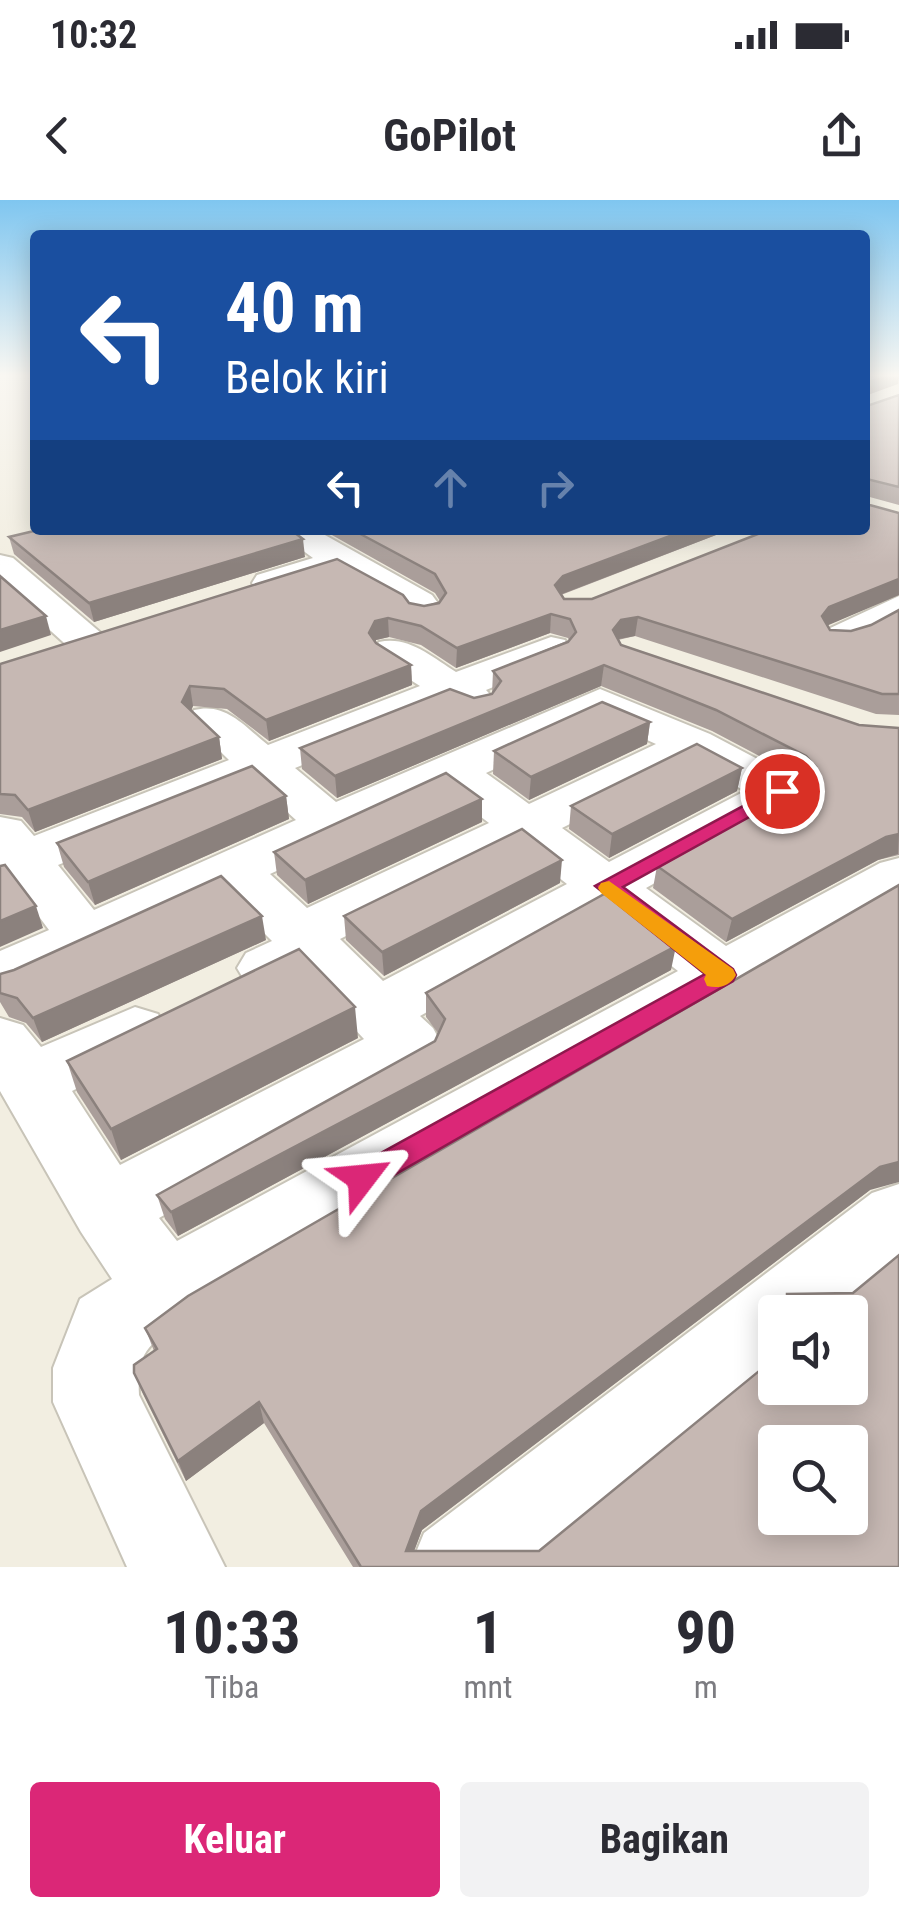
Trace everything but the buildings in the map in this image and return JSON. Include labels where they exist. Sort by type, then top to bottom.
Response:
[{"type":"street","points":[[300,535],[424,610]]},
{"type":"street","points":[[232,595],[342,560]]},
{"type":"street","points":[[0,566],[69,647],[123,630]]},
{"type":"street","points":[[840,638],[899,607]]},
{"type":"street","points":[[84,936],[8,852],[262,765],[551,649]]},
{"type":"street","points":[[393,651],[529,734]]},
{"type":"street","points":[[0,976],[600,702],[694,744],[782,791],[376,1012]]},
{"type":"street","points":[[210,720],[330,824]]},
{"type":"street","points":[[165,1289],[108,1209],[15,1062],[206,997],[526,825],[694,744]]},
{"type":"street","points":[[451,770],[724,975]]},
{"type":"street","points":[[108,1209],[410,1045],[232,869]]},
{"type":"street","points":[[177,1567],[96,1402],[95,1368],[109,1328],[165,1289],[899,875]]},
{"type":"street","points":[[801,1295],[899,1218]]},
{"type":"street","points":[[458,1567],[758,1329]]},
{"type":"slow traffic","points":[[609,888],[724,975],[716,979]]},
{"type":"route","points":[[362,1178],[724,975],[606,886],[782,791]]}]
